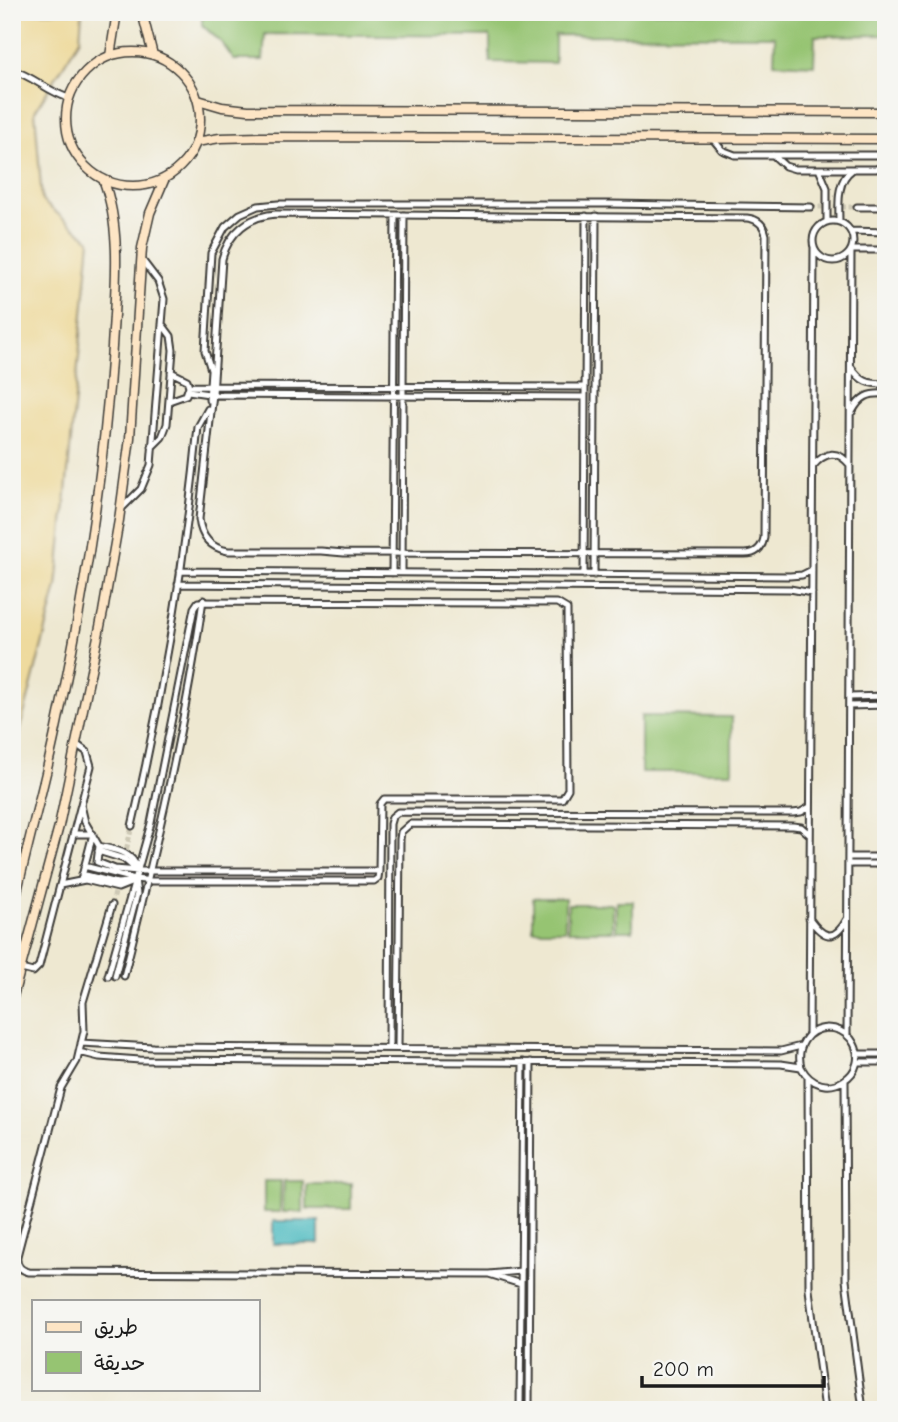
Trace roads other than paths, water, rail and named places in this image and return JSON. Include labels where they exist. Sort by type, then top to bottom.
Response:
[{"type":"main road","points":[[110,56],[117,12]]},
{"type":"main road","points":[[142,12],[153,55]]},
{"type":"main road","points":[[127,52],[153,55],[181,72],[191,85],[198,100],[200,121],[196,142],[184,163],[165,178],[150,184],[134,186],[103,179],[84,165],[71,145],[66,122],[69,98],[86,70],[110,56],[127,52]]},
{"type":"main road","points":[[198,100],[222,107],[248,110],[886,112]]},
{"type":"main road","points":[[196,142],[247,137],[886,139]]},
{"type":"main road","points":[[12,1000],[60,826],[121,509],[132,411],[141,259],[150,213],[165,178]]},
{"type":"main road","points":[[12,914],[65,689],[99,487],[110,372],[116,247],[114,218],[103,179]]},
{"type":"street","points":[[12,70],[29,76],[51,91],[69,98]]},
{"type":"street","points":[[712,138],[722,150],[730,154],[886,155]]},
{"type":"street","points":[[774,155],[790,169],[876,169],[886,165]]},
{"type":"street","points":[[819,169],[827,188],[827,222]]},
{"type":"street","points":[[839,222],[840,188],[845,175],[853,169]]},
{"type":"street","points":[[827,188],[840,188]]},
{"type":"street","points":[[132,826],[147,763],[178,584],[198,427],[208,411],[212,390],[211,370],[205,351],[211,253],[225,227],[240,214],[258,206],[278,204],[811,207]]},
{"type":"street","points":[[857,207],[886,207]]},
{"type":"street","points":[[268,215],[395,215],[750,218],[762,225],[766,235],[762,545],[755,552],[748,554],[229,551],[211,544],[202,533],[200,519],[222,259],[227,244],[240,227],[268,215]]},
{"type":"street","points":[[392,573],[395,215]]},
{"type":"street","points":[[402,573],[404,215]]},
{"type":"street","points":[[584,575],[586,216]]},
{"type":"street","points":[[594,575],[596,216]]},
{"type":"street","points":[[809,1035],[814,247],[816,232],[827,222],[839,222],[851,231],[886,232]]},
{"type":"street","points":[[847,1035],[851,231]]},
{"type":"street","points":[[814,247],[820,256],[831,261],[842,259],[851,251],[886,250]]},
{"type":"street","points":[[121,509],[132,500],[150,470],[162,324],[162,289],[141,259]]},
{"type":"street","points":[[586,290],[595,290]]},
{"type":"street","points":[[152,447],[166,429],[172,372],[173,341],[162,324]]},
{"type":"street","points":[[851,368],[863,381],[886,384]]},
{"type":"street","points":[[169,401],[184,396],[188,389],[187,380],[172,372]]},
{"type":"street","points":[[877,384],[877,394]]},
{"type":"street","points":[[212,390],[394,386],[585,387]]},
{"type":"street","points":[[188,389],[585,397]]},
{"type":"street","points":[[851,415],[863,397],[886,394]]},
{"type":"street","points":[[812,467],[820,458],[833,453],[841,456],[850,465]]},
{"type":"street","points":[[180,571],[790,576],[802,575],[812,570]]},
{"type":"street","points":[[284,572],[284,585]]},
{"type":"street","points":[[504,574],[505,587]]},
{"type":"street","points":[[694,575],[694,588]]},
{"type":"street","points":[[178,584],[796,589],[812,593]]},
{"type":"street","points":[[124,976],[169,791],[195,660],[203,600]]},
{"type":"street","points":[[84,866],[135,879],[147,881],[372,881],[378,878],[380,804],[384,799],[559,799],[566,796],[567,609],[557,603],[203,600],[195,606],[153,815],[135,879],[112,976]]},
{"type":"street","points":[[184,657],[195,660]]},
{"type":"street","points":[[849,697],[886,696]]},
{"type":"street","points":[[849,706],[886,705]]},
{"type":"street","points":[[21,969],[33,972],[38,968],[81,805],[91,760],[88,752],[76,744]]},
{"type":"street","points":[[81,805],[85,822],[98,849],[96,860],[99,864],[138,871],[379,871]]},
{"type":"street","points":[[389,1048],[390,824],[395,814],[401,811],[797,813],[810,807]]},
{"type":"street","points":[[436,811],[436,824]]},
{"type":"street","points":[[724,813],[724,825]]},
{"type":"street","points":[[395,814],[405,827]]},
{"type":"street","points":[[405,827],[415,824],[793,826],[801,827],[810,834]]},
{"type":"street","points":[[398,1048],[400,839],[405,827]]},
{"type":"street","points":[[73,834],[93,834]]},
{"type":"street","points":[[81,877],[93,834]]},
{"type":"street","points":[[144,848],[154,852]]},
{"type":"street","points":[[98,849],[131,856],[138,871]]},
{"type":"street","points":[[848,856],[886,857]]},
{"type":"street","points":[[848,864],[886,864]]},
{"type":"street","points":[[60,885],[81,877],[118,888],[135,879]]},
{"type":"street","points":[[112,905],[83,1002],[84,1031],[79,1052],[73,1069],[61,1088],[17,1256],[17,1263],[22,1269],[29,1272],[489,1274],[521,1271]]},
{"type":"street","points":[[809,918],[820,932],[829,935],[838,932],[847,918]]},
{"type":"street","points":[[808,1079],[826,1086],[845,1080],[850,1075],[857,1062],[857,1054],[847,1035],[832,1028],[816,1030],[801,1046],[799,1060],[808,1079],[809,1290],[825,1410]]},
{"type":"street","points":[[81,1043],[129,1046],[786,1051],[801,1046]]},
{"type":"street","points":[[129,1046],[129,1059]]},
{"type":"street","points":[[312,1048],[312,1061]]},
{"type":"street","points":[[444,1049],[445,1062]]},
{"type":"street","points":[[695,1050],[695,1063]]},
{"type":"street","points":[[79,1052],[99,1057],[129,1059],[781,1064],[801,1067]]},
{"type":"street","points":[[857,1054],[886,1055]]},
{"type":"street","points":[[520,1410],[523,1062]]},
{"type":"street","points":[[529,1410],[531,1062]]},
{"type":"street","points":[[857,1062],[886,1062]]},
{"type":"street","points":[[845,1080],[846,1280],[863,1410]]},
{"type":"street","points":[[489,1274],[521,1284]]},
{"type":"water","points":[[273,1221],[319,1221],[319,1244],[273,1244]]},
{"type":"tunnel","points":[[811,207],[857,207]]},
{"type":"tunnel","points":[[121,871],[132,826]]},
{"type":"tunnel","points":[[112,905],[117,884]]}]
